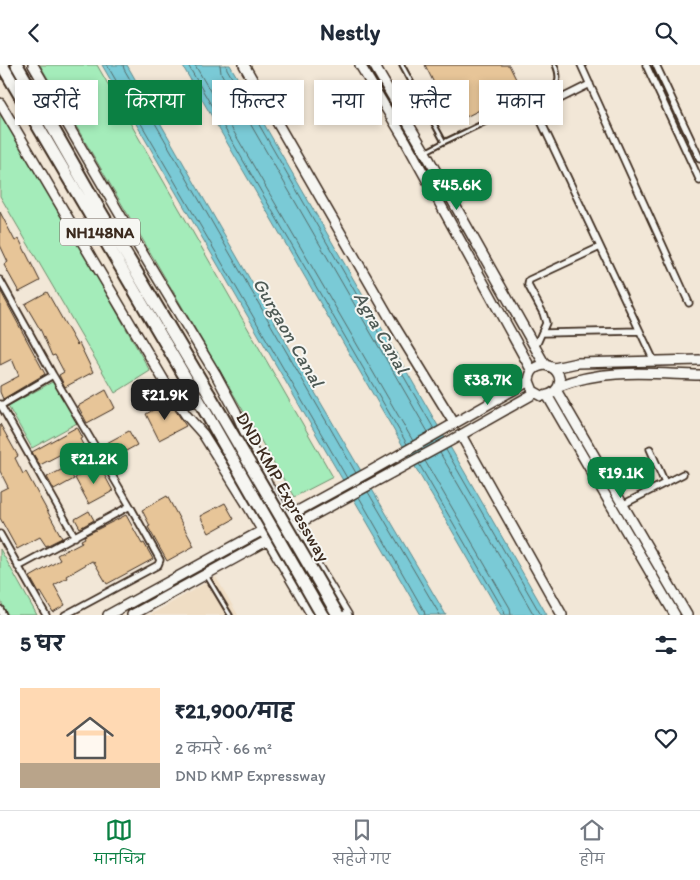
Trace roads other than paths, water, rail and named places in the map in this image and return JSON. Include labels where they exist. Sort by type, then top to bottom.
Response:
[{"type":"highway","name":"DND KMP Expressway","points":[[2,65],[322,615]]},
{"type":"highway","name":"DND KMP Expressway","points":[[17,65],[99,209],[338,615]]},
{"type":"street","points":[[32,65],[215,373],[236,412],[269,487],[346,615]]},
{"type":"street","points":[[244,65],[392,322],[454,423]]},
{"type":"street","points":[[360,65],[405,140],[532,371]]},
{"type":"street","points":[[374,65],[535,348],[559,376],[558,388],[687,615]]},
{"type":"street","points":[[581,65],[689,303]]},
{"type":"street","points":[[646,65],[700,181]]},
{"type":"street","points":[[656,65],[700,159]]},
{"type":"street","points":[[590,84],[544,107],[539,111],[538,115],[654,361]]},
{"type":"street","points":[[0,103],[172,393],[186,415],[203,434],[312,615]]},
{"type":"street","points":[[535,348],[546,327],[545,318],[528,285],[529,280],[600,247]]},
{"type":"street","points":[[0,280],[130,506],[160,563],[65,615]]},
{"type":"street","points":[[493,299],[504,293]]},
{"type":"street","points":[[543,333],[640,331]]},
{"type":"street","points":[[700,359],[578,363],[536,367],[532,371],[529,381],[535,393],[542,396],[574,379],[594,375],[700,375]]},
{"type":"street","points":[[53,375],[0,405],[76,537]]},
{"type":"street","points":[[108,615],[369,472],[529,381]]},
{"type":"street","points":[[132,615],[535,393]]},
{"type":"street","points":[[547,395],[675,615]]},
{"type":"street","points":[[461,435],[562,615]]},
{"type":"street","points":[[650,449],[666,483]]},
{"type":"street","points":[[385,462],[391,473]]},
{"type":"street","points":[[624,504],[683,474]]},
{"type":"street","points":[[18,567],[130,506]]},
{"type":"street","points":[[0,534],[46,615]]},
{"type":"street","points":[[0,609],[3,615]]},
{"type":"lane","points":[[402,65],[444,142]]},
{"type":"lane","points":[[425,152],[549,92],[557,84],[558,80],[559,75],[555,65]]},
{"type":"lane","points":[[206,574],[230,615]]},
{"type":"water","points":[[102,65],[127,65],[136,80],[111,80]]},
{"type":"water","points":[[182,65],[230,65],[239,80],[212,80],[212,117],[202,99],[202,80],[191,80]]},
{"type":"water","points":[[137,125],[161,125],[321,403],[446,615],[421,615]]},
{"type":"water","name":"Agra Canal","points":[[217,125],[265,125],[547,615],[501,615]]},
{"type":"water label","name":"Gurgaon Canal","points":[[289,332]]}]
